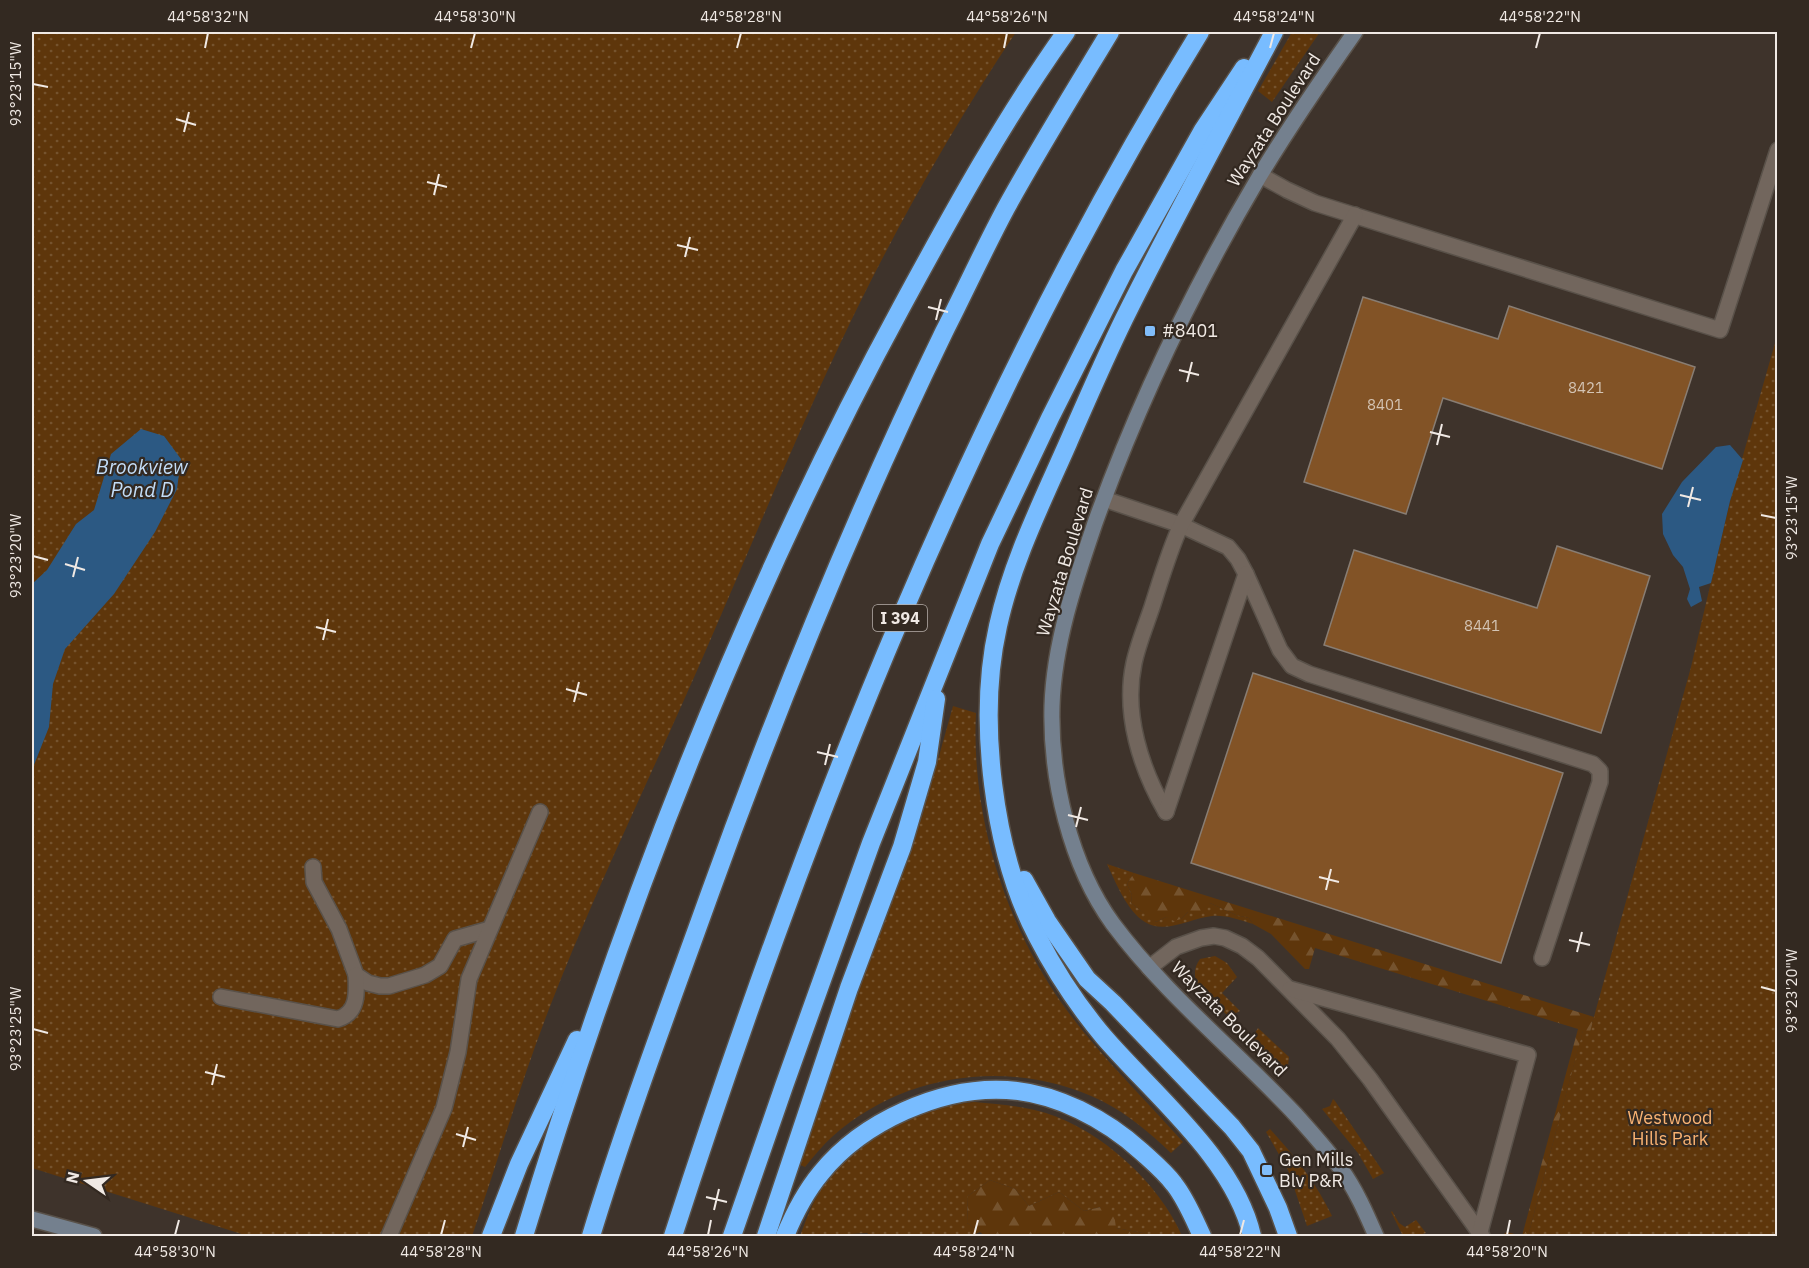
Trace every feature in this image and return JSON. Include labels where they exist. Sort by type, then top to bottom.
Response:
[{"type":"highway","points":[[524,1236],[554,1139],[616,960],[704,727],[770,571],[814,475],[870,366],[978,168],[1042,65],[1066,32]]},
{"type":"highway","points":[[591,1236],[675,987],[747,789],[868,494],[1005,210],[1110,32]]},
{"type":"highway","name":"I 394","points":[[673,1236],[776,935],[845,754],[926,557],[1028,340],[1120,167],[1200,32]]},
{"type":"highway","points":[[732,1236],[871,843],[990,544],[1119,281],[1203,130],[1268,32]]},
{"type":"highway","points":[[1252,1236],[1237,1198],[1204,1146],[1079,1007],[1035,933],[1014,885],[1005,843],[991,764],[990,691],[998,624],[1029,533],[1122,323],[1274,32]]},
{"type":"highway","points":[[766,1236],[845,998],[902,847],[927,762],[940,673]]},
{"type":"highway","points":[[1005,843],[1047,921],[1087,979],[1232,1127],[1251,1151],[1278,1208],[1287,1236]]},
{"type":"highway","points":[[491,1236],[519,1164],[616,960]]},
{"type":"highway","points":[[785,1236],[805,1195],[821,1172],[860,1135],[901,1112],[949,1096],[1007,1090],[1059,1102],[1109,1125],[1175,1185],[1202,1236]]},
{"type":"street","name":"Wayzata Boulevard","points":[[1355,32],[1260,175],[1184,316],[1140,410],[1104,499],[1069,604],[1057,654],[1052,705],[1058,789],[1071,837],[1091,887],[1112,922],[1149,968],[1263,1079],[1311,1132],[1340,1167],[1364,1207],[1377,1236]]},
{"type":"street","points":[[32,1219],[94,1236]]},
{"type":"lane","points":[[1260,175],[1315,203],[1720,330],[1778,150]]},
{"type":"lane","points":[[1246,574],[1166,812],[1152,787],[1142,761],[1132,709],[1131,684],[1134,663],[1172,545],[1181,525],[1355,215]]},
{"type":"lane","points":[[1104,499],[1181,525],[1228,547],[1238,559],[1280,650],[1292,666],[1310,674],[1593,764],[1600,771],[1600,782],[1542,958]]},
{"type":"lane","points":[[389,1236],[444,1108],[458,1052],[469,979],[540,812]]},
{"type":"lane","points":[[221,997],[338,1019],[345,1017],[354,1006],[356,975],[339,929],[314,882],[313,867]]},
{"type":"lane","points":[[356,975],[373,985],[380,986],[416,978],[440,966],[455,939],[490,929]]},
{"type":"lane","points":[[1149,968],[1176,947],[1201,938],[1214,936],[1225,938],[1242,946],[1290,989],[1338,1039],[1370,1079],[1481,1234]]},
{"type":"lane","points":[[1290,989],[1528,1055],[1481,1234]]},
{"type":"green space","points":[[32,32],[1016,32],[968,107],[901,224],[859,304],[806,419],[567,963],[528,1066],[472,1236],[248,1236],[32,1168]]},
{"type":"green space","points":[[1292,32],[1320,32],[1272,102],[1258,91]]},
{"type":"green space","name":"Westwood Hills Park","points":[[1777,336],[1777,1236],[1528,1236],[1583,1030],[1590,1031],[1691,667],[1730,501]]},
{"type":"green space","points":[[953,706],[976,713],[979,790],[986,828],[1008,903],[1024,939],[1042,973],[1077,1023],[1183,1142],[1171,1153],[1138,1124],[1102,1101],[1068,1087],[1034,1079],[998,1076],[962,1078],[927,1085],[894,1097],[862,1114],[833,1136],[805,1167],[798,1164],[842,1035],[923,813]]},
{"type":"green space","points":[[1107,864],[1134,873],[1127,884],[1132,895],[1131,903],[1156,922],[1166,917],[1181,919],[1188,912],[1210,903],[1236,915],[1249,918],[1253,924],[1233,918],[1212,916],[1178,925],[1153,926],[1133,911]]},
{"type":"green space","points":[[1134,873],[1594,1017],[1590,1032],[1583,1031],[1528,1236],[1522,1236],[1578,1029],[1315,948],[1309,969],[1305,969],[1271,934],[1253,924],[1249,918],[1236,915],[1210,903],[1201,913],[1188,912],[1181,919],[1174,921],[1166,917],[1156,922],[1131,903],[1132,895],[1127,884]]},
{"type":"green space","points":[[1215,956],[1227,963],[1237,977],[1222,993],[1240,1011],[1234,1014],[1232,1019],[1203,993],[1195,977],[1200,959]]},
{"type":"green space","points":[[1258,1028],[1289,1057],[1288,1066],[1284,1070],[1252,1038]]},
{"type":"green space","points":[[1333,1099],[1384,1173],[1373,1179],[1358,1153],[1322,1109],[1330,1106]]},
{"type":"green space","points":[[974,1102],[1046,1113],[1088,1132],[1126,1161],[1144,1179],[1172,1216],[1182,1236],[1149,1236],[1116,1228],[1101,1207],[1084,1211],[1059,1192],[1029,1206],[1015,1189],[990,1180],[968,1196],[967,1223],[980,1232],[971,1236],[871,1236],[867,1233],[848,1236],[800,1236],[812,1205],[823,1187],[837,1169],[870,1139],[909,1118],[930,1110]]},
{"type":"green space","points":[[1270,1129],[1304,1170],[1332,1216],[1307,1226],[1288,1170],[1266,1132]]},
{"type":"green space","points":[[990,1180],[1015,1189],[1029,1206],[1059,1192],[1084,1211],[1101,1207],[1114,1213],[1116,1228],[1149,1236],[984,1235],[967,1223],[968,1196]]},
{"type":"green space","points":[[1392,1211],[1399,1223],[1405,1227],[1416,1220],[1426,1233],[1403,1236]]},
{"type":"green space","points":[[1507,1232],[1522,1236],[1501,1236]]},
{"type":"water","name":"Brookview Pond D","points":[[141,429],[164,436],[181,459],[177,489],[155,532],[114,594],[65,649],[53,684],[49,727],[32,770],[32,584],[47,570],[76,524],[94,510],[111,454]]},
{"type":"water","points":[[1730,445],[1743,460],[1730,501],[1711,583],[1699,587],[1702,601],[1691,607],[1687,599],[1690,589],[1683,567],[1673,555],[1663,534],[1662,514],[1682,482],[1716,447]]},
{"type":"building","points":[[1363,297],[1498,339],[1509,306],[1695,367],[1662,469],[1443,398],[1406,514],[1304,482]]},
{"type":"building","points":[[1557,546],[1650,576],[1601,733],[1324,645],[1354,550],[1537,608]]},
{"type":"building","points":[[1253,673],[1563,773],[1501,963],[1191,863]]},
{"type":"place","name":"#8401","points":[[1150,331]]},
{"type":"place","name":"Gen Mills Blv P&R","points":[[1267,1170]]}]
